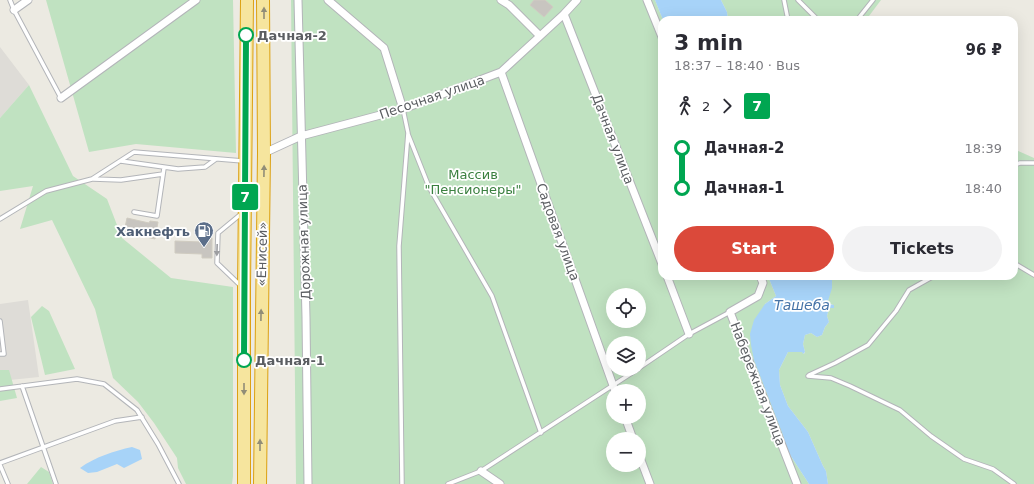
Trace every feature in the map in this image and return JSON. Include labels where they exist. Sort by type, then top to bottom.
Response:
[{"type":"highway","name":"«Енисей»","points":[[244,484],[244,289],[247,0]]},
{"type":"highway","name":"«Енисей»","points":[[260,484],[264,153],[264,0]]},
{"type":"street","points":[[14,10],[28,0]]},
{"type":"street","points":[[61,98],[196,0]]},
{"type":"street","name":"Дорожная улица","points":[[298,0],[306,317],[308,484]]},
{"type":"street","points":[[328,0],[384,48],[403,109]]},
{"type":"street","points":[[501,0],[540,36]]},
{"type":"street","name":"Песочная улица","points":[[264,153],[301,136],[403,109],[501,72],[564,14],[577,0]]},
{"type":"street","points":[[647,0],[658,27]]},
{"type":"street","name":"Дачная улица","points":[[564,14],[658,254]]},
{"type":"street","name":"Садовая улица","points":[[501,72],[613,384]]},
{"type":"street","points":[[669,280],[689,334]]},
{"type":"street","name":"Набережная улица","points":[[762,280],[763,283],[758,296],[730,312],[797,484]]},
{"type":"street","points":[[481,471],[500,484]]},
{"type":"street","points":[[645,472],[650,484]]},
{"type":"lane","points":[[10,0],[61,98]]},
{"type":"lane","points":[[784,0],[787,16]]},
{"type":"lane","points":[[798,0],[814,16]]},
{"type":"lane","points":[[860,16],[873,0]]},
{"type":"lane","points":[[403,109],[408,133],[429,187],[492,296],[541,433]]},
{"type":"lane","points":[[402,484],[399,246],[408,133]]},
{"type":"lane","points":[[92,179],[134,152],[246,161]]},
{"type":"lane","points":[[120,161],[178,169],[205,167],[217,159]]},
{"type":"lane","points":[[1018,164],[1034,163]]},
{"type":"lane","points":[[134,212],[157,216],[164,168]]},
{"type":"lane","points":[[0,219],[46,191],[92,179],[121,180],[163,174]]},
{"type":"lane","points":[[244,289],[216,263],[218,233],[245,210]]},
{"type":"lane","points":[[1018,265],[1034,275]]},
{"type":"lane","points":[[927,280],[910,290],[896,312],[868,345],[835,364],[808,376],[831,378],[900,410],[931,436],[964,458],[994,469],[1014,484]]},
{"type":"lane","points":[[646,363],[689,334],[730,312]]},
{"type":"lane","points":[[0,322],[4,354],[0,354]]},
{"type":"lane","points":[[619,384],[628,376]]},
{"type":"lane","points":[[0,389],[77,379],[104,384],[137,410],[179,484]]},
{"type":"lane","points":[[22,386],[42,448],[56,484]]},
{"type":"lane","points":[[448,484],[481,471],[606,393]]},
{"type":"lane","points":[[8,484],[0,464],[115,421],[142,417]]},
{"type":"shaded area","points":[[0,47],[29,85],[0,118]]},
{"type":"shaded area","points":[[28,300],[39,377],[0,381],[0,304]]},
{"type":"green space","points":[[46,0],[233,0],[236,153],[136,144],[89,152]]},
{"type":"green space","name":"Массив \"Пенсионеры\"","points":[[291,0],[655,0],[661,16],[658,16],[658,280],[770,280],[776,296],[765,304],[783,435],[787,450],[809,484],[296,484]]},
{"type":"green space","points":[[721,0],[881,0],[869,16],[728,16]]},
{"type":"green space","points":[[29,85],[73,176],[107,199],[122,238],[171,278],[233,287],[232,484],[186,484],[178,468],[177,458],[154,423],[138,402],[113,378],[95,309],[52,220],[20,229],[33,186],[0,191],[0,118]]},
{"type":"green space","points":[[1018,151],[1034,158],[1034,484],[828,484],[826,471],[808,432],[788,406],[780,385],[779,370],[788,352],[802,352],[804,354],[803,344],[805,335],[811,333],[817,337],[822,335],[829,322],[827,316],[829,308],[834,307],[832,304],[829,304],[828,301],[831,280],[1018,280]]},
{"type":"green space","points":[[42,306],[49,311],[75,369],[45,375],[31,317]]},
{"type":"green space","points":[[0,370],[9,370],[17,398],[0,401]]},
{"type":"green space","points":[[41,467],[49,472],[53,484],[27,484]]},
{"type":"water","points":[[655,0],[721,0],[728,16],[661,16]]},
{"type":"water","name":"Ташеба","points":[[770,280],[832,280],[832,288],[828,301],[829,304],[834,305],[834,308],[829,308],[827,316],[829,322],[822,335],[817,337],[811,333],[805,335],[803,344],[805,352],[803,354],[802,352],[788,352],[779,370],[780,385],[788,406],[808,432],[826,471],[828,484],[809,484],[787,450],[783,435],[754,360],[750,334],[754,320],[765,304],[776,296]]},
{"type":"water","points":[[132,447],[140,450],[142,459],[124,468],[117,464],[97,472],[88,473],[80,468],[105,455]]},
{"type":"building","points":[[534,0],[545,0],[553,7],[544,17],[530,5]]},
{"type":"building","points":[[127,218],[149,223],[150,221],[158,222],[155,239],[124,232]]},
{"type":"building","points":[[203,238],[212,238],[212,258],[202,258],[202,254],[175,253],[175,241],[202,242]]},
{"type":"bus line","name":"7","points":[[244,360],[246,35]]},
{"type":"place","name":"Дачная-2","points":[[246,35]]},
{"type":"place","name":"Хакнефть","points":[[204,248]]},
{"type":"place","name":"Дачная-1","points":[[244,360]]}]
